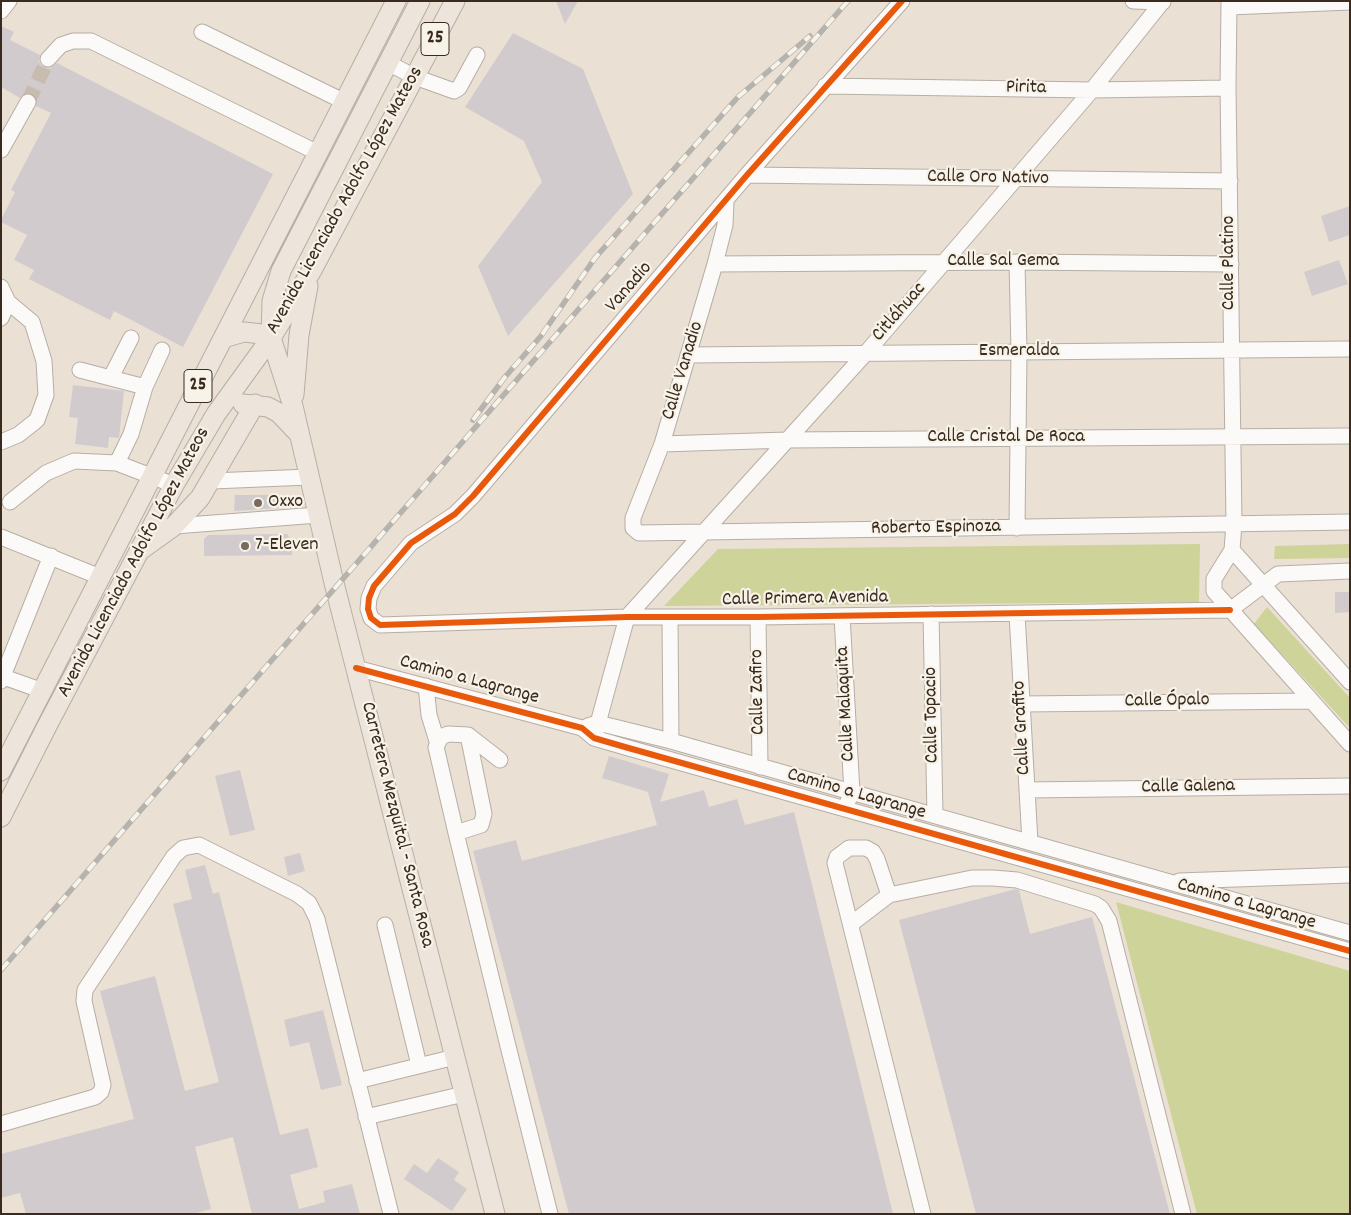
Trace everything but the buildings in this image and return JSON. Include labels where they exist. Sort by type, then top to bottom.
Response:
[{"type":"main road","name":"Avenida Licenciado Adolfo López Mateos","points":[[1,771],[396,1]]},
{"type":"main road","name":"Carretera Mezquital - Santa Rosa","points":[[420,1],[390,64],[281,272],[272,301],[272,338],[293,406],[356,668],[495,1214]]},
{"type":"main road","name":"Avenida Licenciado Adolfo López Mateos","points":[[1,818],[174,485],[216,414],[272,338],[312,270],[456,1]]},
{"type":"main road","points":[[293,406],[299,335],[312,270]]},
{"type":"main road","points":[[223,338],[244,332],[262,334],[272,338]]},
{"type":"main road","points":[[216,414],[236,405],[255,404],[279,413],[300,434]]},
{"type":"main road","points":[[137,553],[174,526],[200,498],[212,481],[255,404]]},
{"type":"street","points":[[1,11],[9,1]]},
{"type":"street","name":"Vanadio","points":[[380,625],[371,618],[368,609],[369,598],[374,586],[411,543],[455,514],[473,496],[824,86],[902,1]]},
{"type":"street","points":[[1133,1],[1163,2]]},
{"type":"street","name":"Citláhuac","points":[[626,617],[866,353],[1092,90],[1163,2]]},
{"type":"street","points":[[1229,4],[1350,2]]},
{"type":"street","name":"Calle Platino","points":[[1229,4],[1228,88],[1234,524],[1232,550]]},
{"type":"street","points":[[202,32],[345,102]]},
{"type":"street","points":[[48,59],[61,45],[73,41],[92,41],[318,153]]},
{"type":"street","points":[[390,64],[415,77],[454,91],[459,88],[477,55]]},
{"type":"street","name":"Pirita","points":[[824,86],[1092,90],[1228,88]]},
{"type":"street","points":[[1,150],[28,102]]},
{"type":"street","name":"Calle Oro Nativo","points":[[747,175],[1230,181]]},
{"type":"street","name":"Calle Vanadio","points":[[639,533],[633,528],[633,518],[662,444],[715,264],[724,225],[726,202]]},
{"type":"street","points":[[1017,262],[1019,352],[1017,528]]},
{"type":"street","name":"Calle Sal Gema","points":[[715,264],[1017,262],[1231,264]]},
{"type":"street","points":[[1,287],[8,302],[32,322],[44,360],[46,395],[37,420],[18,435],[1,442]]},
{"type":"street","points":[[1,318],[8,302]]},
{"type":"street","points":[[111,377],[131,338]]},
{"type":"street","name":"Esmeralda","points":[[688,355],[1350,348]]},
{"type":"street","points":[[117,463],[137,420],[145,387],[162,350]]},
{"type":"street","points":[[80,370],[145,387]]},
{"type":"street","name":"Calle Cristal De Roca","points":[[662,444],[786,440],[1017,437],[1350,436]]},
{"type":"street","points":[[10,502],[46,473],[65,463],[84,460],[117,463],[174,485]]},
{"type":"street","points":[[212,481],[309,477]]},
{"type":"street","points":[[174,526],[318,515]]},
{"type":"street","name":"Roberto Espinoza","points":[[639,533],[1350,522]]},
{"type":"street","points":[[1,537],[100,577]]},
{"type":"street","points":[[1350,682],[1262,586],[1232,550],[1214,579],[1212,587],[1230,610],[1350,744]]},
{"type":"street","points":[[43,691],[2,678],[50,556]]},
{"type":"street","points":[[1230,610],[1278,574],[1350,571]]},
{"type":"street","name":"Calle Primera Avenida","points":[[380,625],[626,617],[1018,614],[1230,610]]},
{"type":"street","name":"Calle Topacio","points":[[930,614],[935,815]]},
{"type":"street","name":"Calle Grafito","points":[[1018,614],[1030,842]]},
{"type":"street","name":"Calle Malaquita","points":[[842,616],[852,792]]},
{"type":"street","points":[[596,730],[626,617]]},
{"type":"street","name":"Calle Zafiro","points":[[758,617],[760,767]]},
{"type":"street","points":[[670,618],[671,741]]},
{"type":"street","name":"Camino a Lagrange","points":[[356,668],[582,728],[671,741],[1350,933]]},
{"type":"street","points":[[432,688],[432,721],[438,742]]},
{"type":"street","name":"Calle Ópalo","points":[[1022,704],[1312,701]]},
{"type":"street","name":"Camino a Lagrange","points":[[596,730],[844,809],[1350,951]]},
{"type":"street","points":[[500,760],[468,736],[448,734],[438,742],[436,747],[550,1214]]},
{"type":"street","points":[[456,833],[478,827],[484,819],[468,736]]},
{"type":"street","name":"Calle Galena","points":[[1027,790],[1350,786]]},
{"type":"street","points":[[844,809],[852,792]]},
{"type":"street","points":[[1,1124],[95,1097],[101,1092],[103,1085],[84,1000],[85,990],[174,856],[183,848],[199,845],[297,894],[309,904],[317,918],[390,1214]]},
{"type":"street","points":[[889,895],[873,852],[866,848],[857,847],[842,852],[837,857],[835,863],[923,1214]]},
{"type":"street","points":[[1165,882],[1350,875]]},
{"type":"street","points":[[851,924],[889,895],[972,878],[1017,880],[1094,904],[1101,908],[1109,921],[1182,1214]]},
{"type":"street","points":[[385,925],[419,1065]]},
{"type":"street","points":[[358,1081],[455,1057]]},
{"type":"street","points":[[366,1117],[464,1094]]},
{"type":"green space","points":[[1200,544],[1199,602],[664,606],[718,549]]},
{"type":"green space","points":[[1350,544],[1350,558],[1274,559],[1275,546]]},
{"type":"green space","points":[[1267,607],[1350,698],[1350,728],[1254,624]]},
{"type":"green space","points":[[1116,902],[1350,971],[1350,1214],[1197,1214]]},
{"type":"tunnel","points":[[28,102],[48,59]]},
{"type":"railway","points":[[1,970],[848,1]]},
{"type":"railway","points":[[473,420],[505,377],[541,336],[595,258],[738,97],[810,36]]},
{"type":"cycle path","points":[[902,1],[747,175],[473,496],[455,514],[411,543],[374,586],[369,598],[368,609],[371,618],[380,625],[627,617],[758,617],[1230,610]]},
{"type":"cycle path","points":[[356,668],[582,728],[594,738],[1350,951]]},
{"type":"place","name":"Oxxo","points":[[258,503]]},
{"type":"place","name":"7-Eleven","points":[[245,546]]}]
